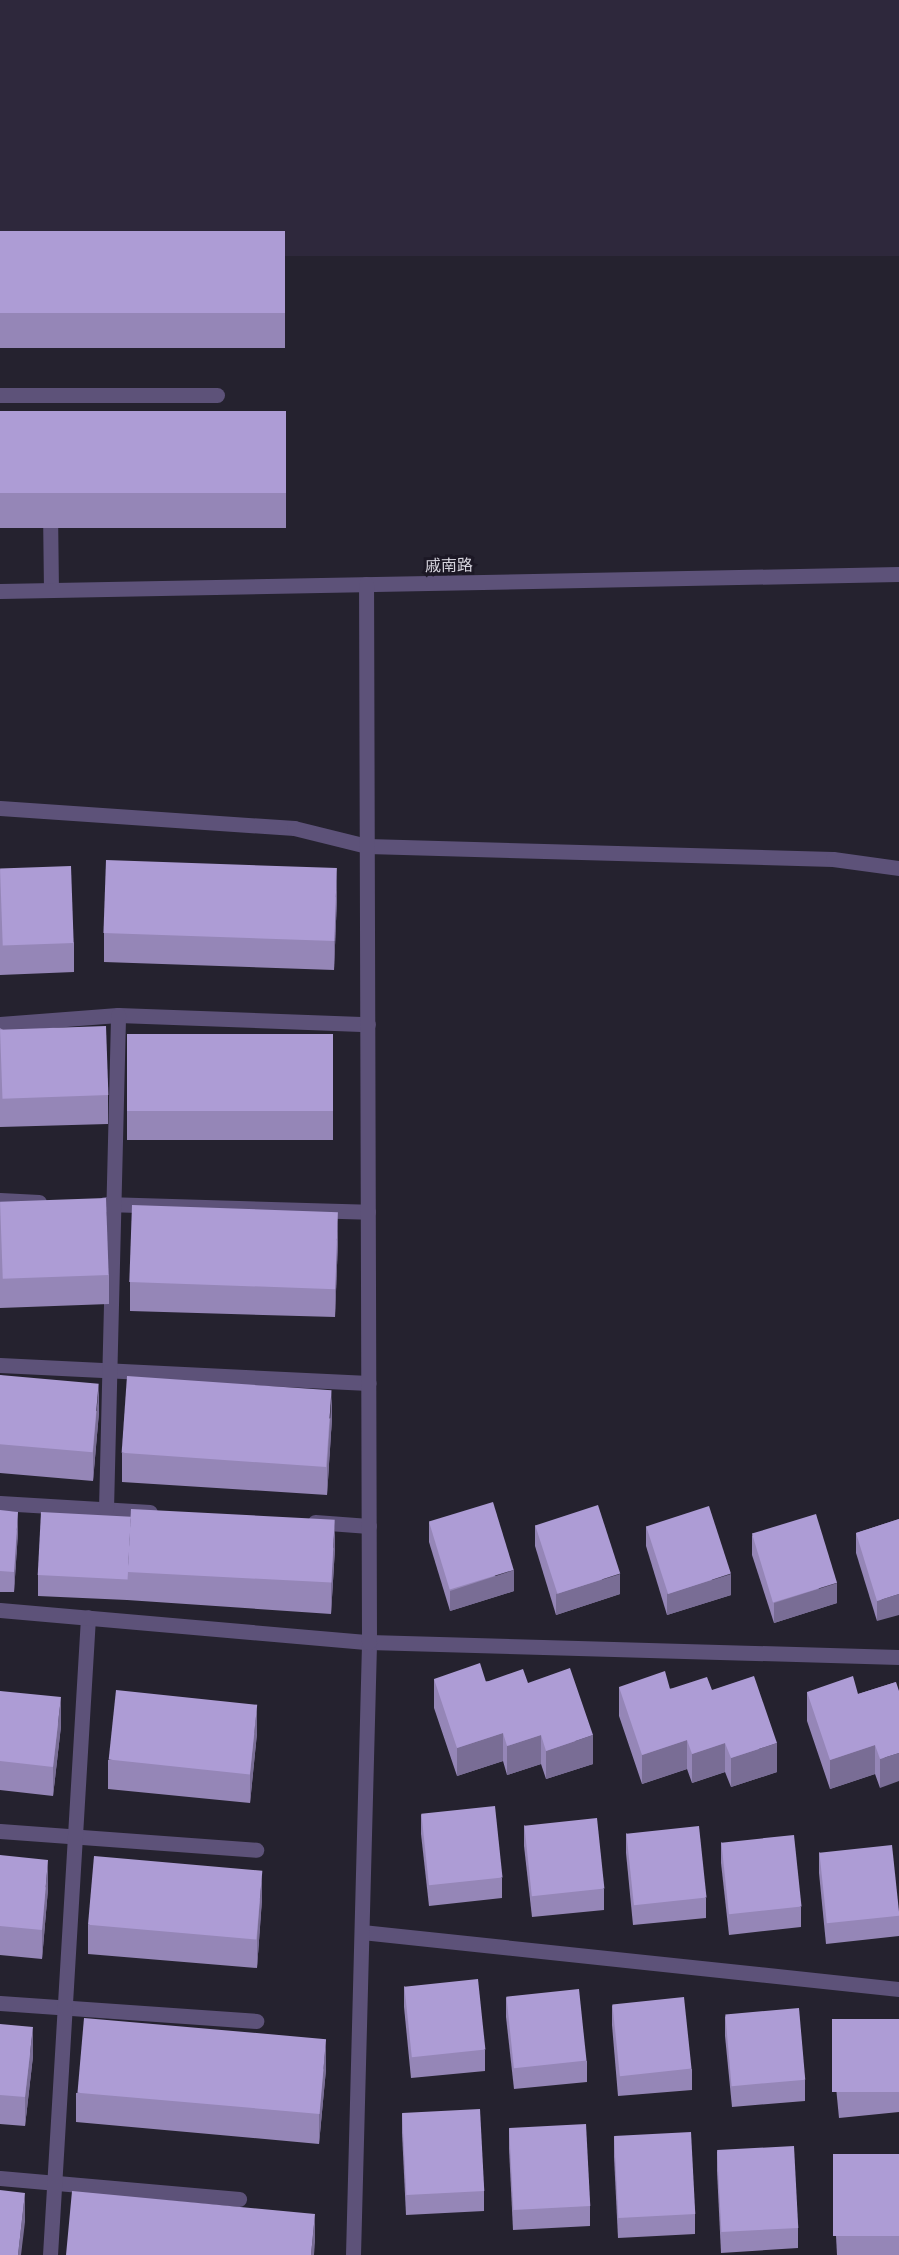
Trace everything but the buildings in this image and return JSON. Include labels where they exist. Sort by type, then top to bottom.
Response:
[{"type":"street","points":[[0,395],[48,400],[217,395]]},
{"type":"street","points":[[50,498],[51,590]]},
{"type":"street","name":"戚南路","points":[[0,591],[899,574]]},
{"type":"street","points":[[353,2255],[369,1641],[366,584]]},
{"type":"street","points":[[0,808],[294,828],[367,846],[833,859],[899,868]]},
{"type":"street","points":[[0,1024],[118,1015],[368,1024]]},
{"type":"street","points":[[106,1509],[118,1015]]},
{"type":"street","points":[[0,1200],[57,1202]]},
{"type":"street","points":[[91,1203],[368,1212]]},
{"type":"street","points":[[0,1365],[369,1383]]},
{"type":"street","points":[[0,1503],[166,1513]]},
{"type":"street","points":[[297,1521],[369,1526]]},
{"type":"street","points":[[0,1610],[369,1641],[899,1657]]},
{"type":"street","points":[[50,2255],[88,1617]]},
{"type":"street","points":[[0,1831],[256,1850]]},
{"type":"street","points":[[362,1932],[899,1989]]},
{"type":"street","points":[[0,2003],[256,2021]]},
{"type":"street","points":[[0,2178],[239,2199]]},
{"type":"shaded area","points":[[0,0],[899,0],[899,256],[0,256]]}]
